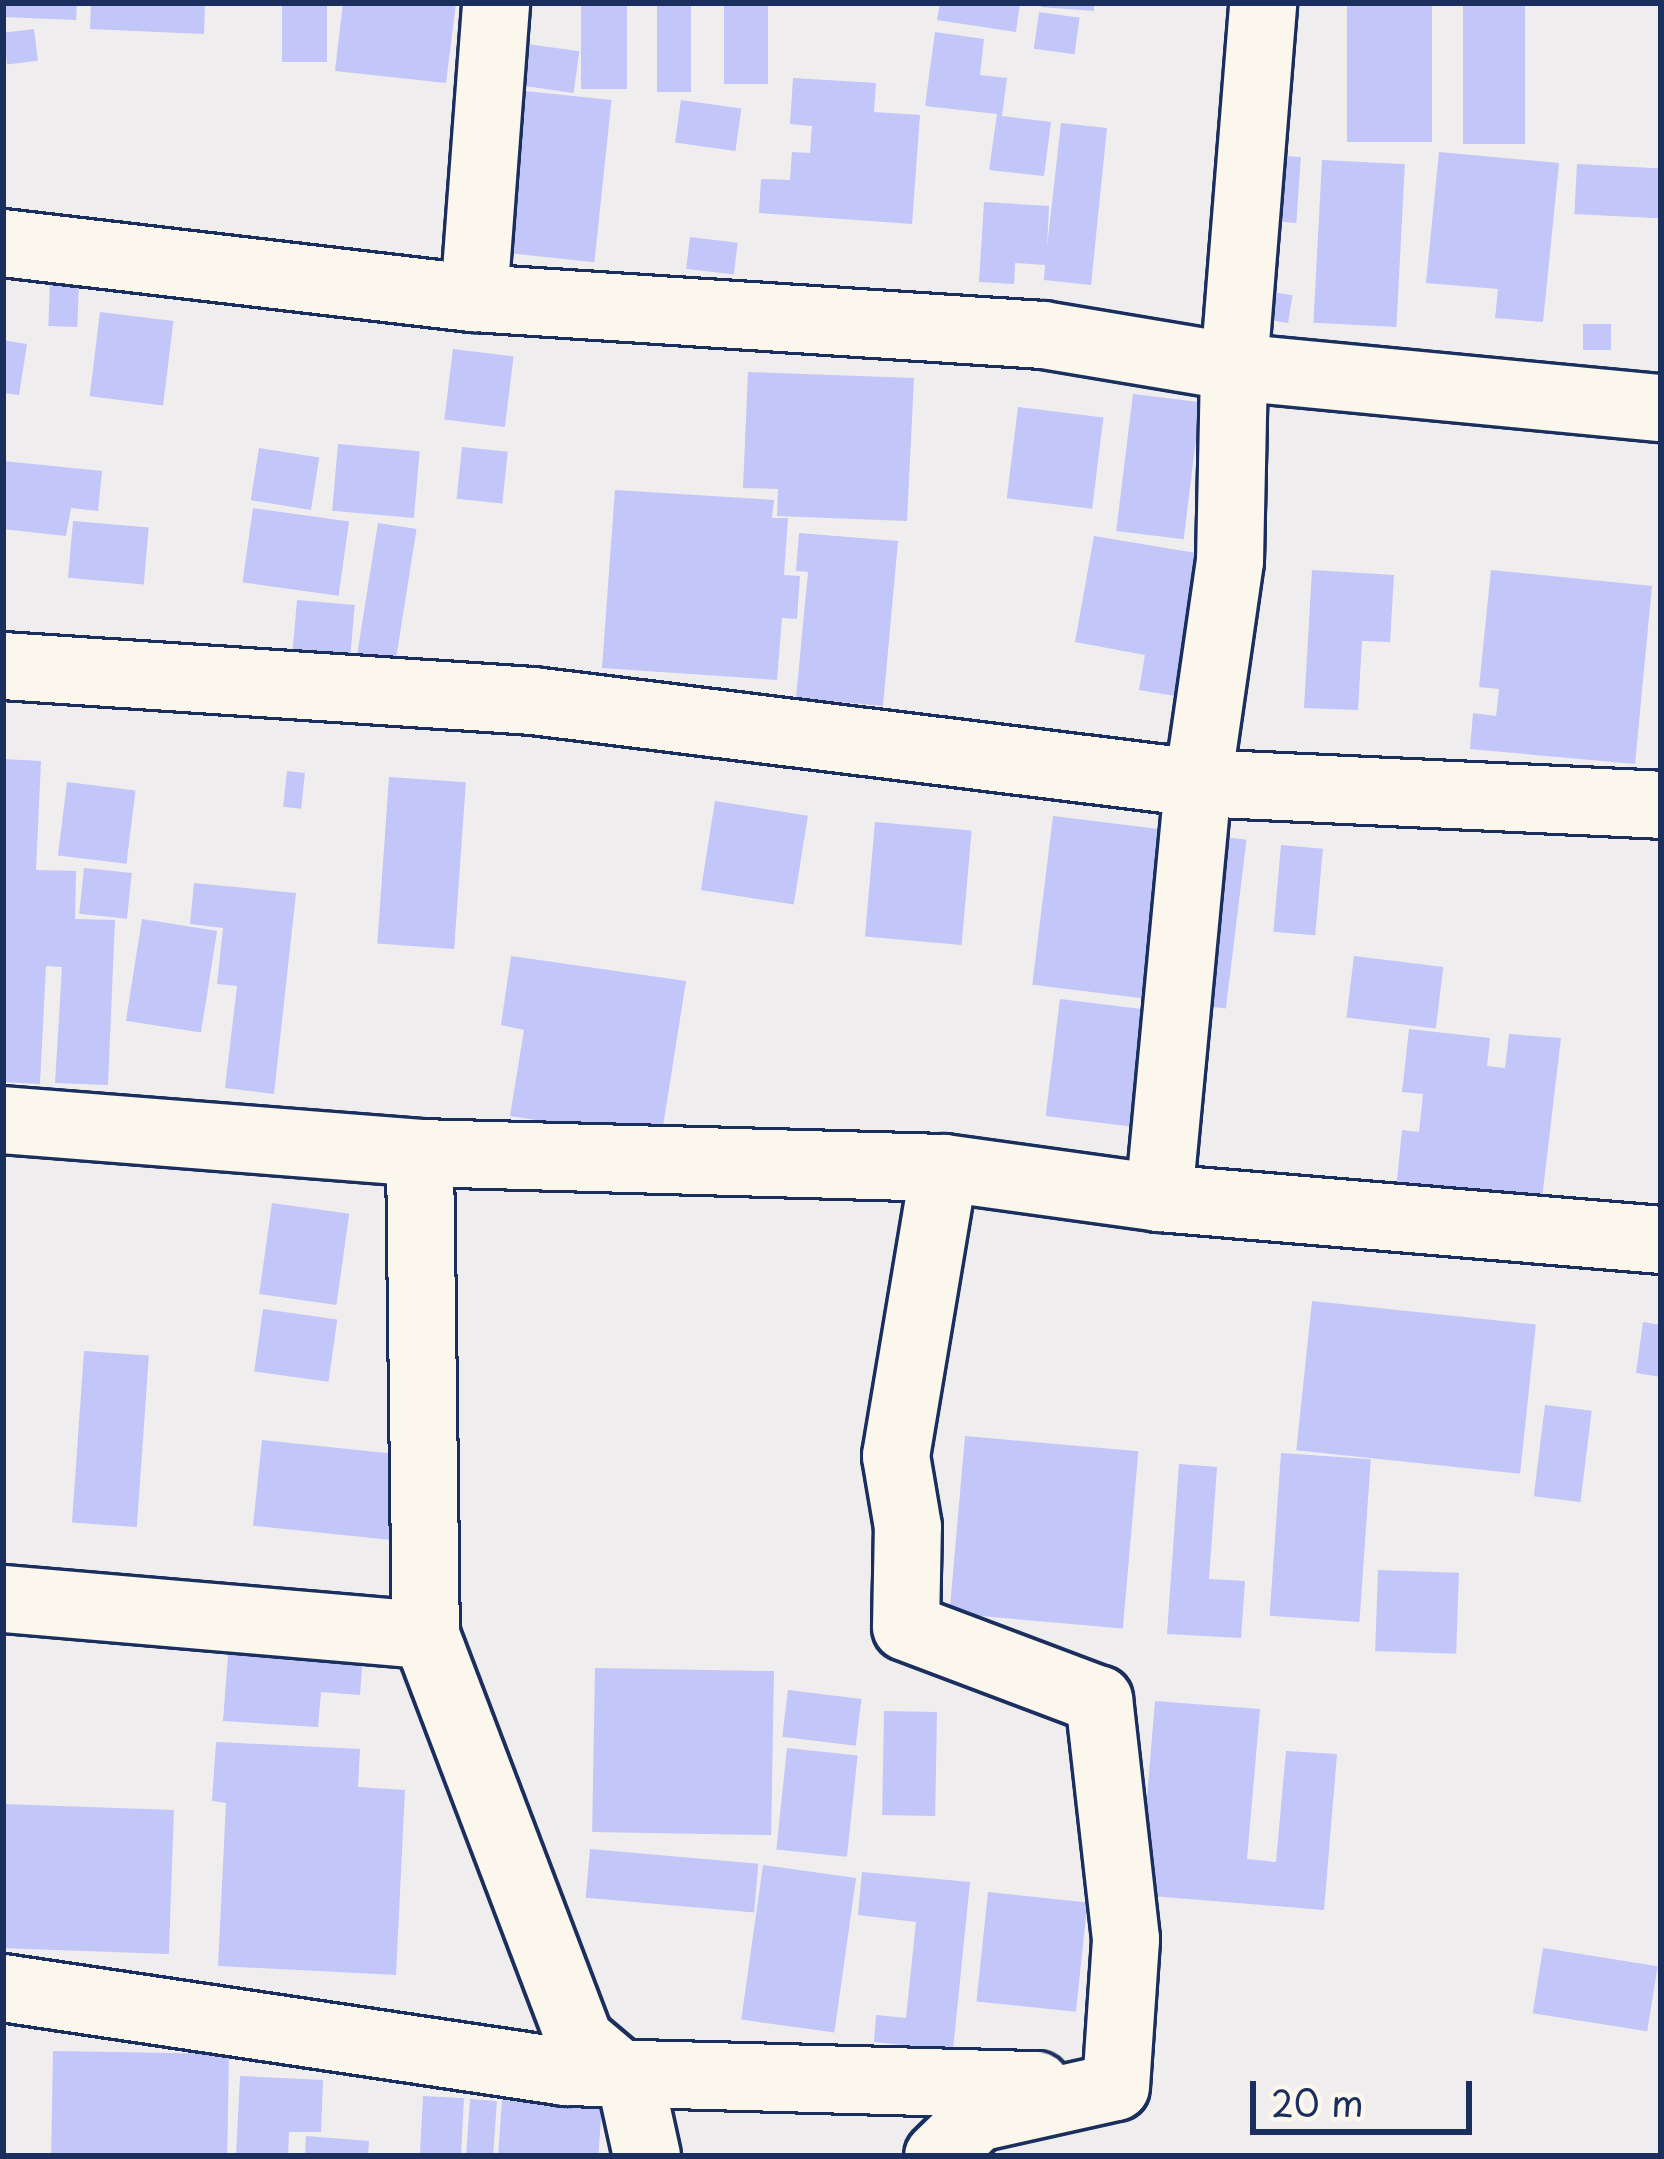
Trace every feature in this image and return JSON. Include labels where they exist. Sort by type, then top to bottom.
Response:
[{"type":"street","points":[[474,298],[496,3]]},
{"type":"street","points":[[1159,1198],[1198,783],[1230,561],[1234,367],[1263,3]]},
{"type":"street","points":[[3,243],[474,298],[1043,335],[1234,367],[1661,408]]},
{"type":"street","points":[[3,666],[533,700],[1198,783],[1661,805]]},
{"type":"street","points":[[3,1120],[420,1153],[944,1168],[1159,1198],[1661,1240]]},
{"type":"street","points":[[420,1153],[426,1635],[580,2040],[631,2084],[647,2156]]},
{"type":"street","points":[[944,1168],[896,1456],[908,1527],[906,1627],[1100,1700],[1126,1939],[1116,2087]]},
{"type":"street","points":[[3,1599],[426,1635]]},
{"type":"street","points":[[3,1988],[619,2073],[1116,2087]]},
{"type":"street","points":[[938,2156],[976,2118],[1116,2087]]},
{"type":"building","points":[[3,3],[77,3],[76,20],[3,17]]},
{"type":"building","points":[[91,3],[205,3],[204,34],[90,29]]},
{"type":"building","points":[[282,3],[327,3],[327,62],[282,62]]},
{"type":"building","points":[[343,3],[456,3],[446,83],[335,71]]},
{"type":"building","points":[[581,3],[627,3],[627,89],[581,89]]},
{"type":"building","points":[[657,3],[691,3],[691,92],[657,92]]},
{"type":"building","points":[[724,3],[768,3],[768,84],[724,84]]},
{"type":"building","points":[[940,3],[1020,3],[1016,32],[937,20]]},
{"type":"building","points":[[1041,3],[1094,3],[1094,11],[1041,7]]},
{"type":"building","points":[[1347,3],[1432,3],[1432,142],[1347,142]]},
{"type":"building","points":[[1463,3],[1525,3],[1525,144],[1463,144]]},
{"type":"building","points":[[1039,12],[1080,18],[1074,54],[1034,49]]},
{"type":"building","points":[[34,29],[38,61],[7,65],[3,33]]},
{"type":"building","points":[[935,32],[984,39],[980,75],[1007,78],[1002,116],[1051,122],[1044,176],[989,170],[997,114],[925,106]]},
{"type":"building","points":[[520,43],[579,51],[574,93],[514,85]]},
{"type":"building","points":[[793,78],[876,83],[874,112],[920,115],[912,224],[759,213],[761,179],[790,180],[792,152],[810,153],[812,126],[790,124]]},
{"type":"building","points":[[516,90],[611,100],[594,262],[499,252]]},
{"type":"building","points":[[681,100],[741,108],[735,151],[675,143]]},
{"type":"building","points":[[1061,123],[1107,128],[1091,285],[1044,280],[1045,265],[1015,263],[1014,284],[979,282],[984,202],[1049,206],[1047,247]]},
{"type":"building","points":[[1439,152],[1559,163],[1543,322],[1495,318],[1498,289],[1426,283]]},
{"type":"building","points":[[1257,154],[1301,157],[1296,223],[1252,220]]},
{"type":"building","points":[[1322,160],[1405,164],[1396,327],[1313,323]]},
{"type":"building","points":[[1577,164],[1661,168],[1658,218],[1574,214]]},
{"type":"building","points":[[690,237],[738,243],[734,275],[686,269]]},
{"type":"building","points":[[50,279],[79,280],[77,327],[48,326]]},
{"type":"building","points":[[1253,289],[1293,295],[1288,323],[1249,317]]},
{"type":"building","points":[[100,312],[173,321],[163,405],[90,396]]},
{"type":"building","points":[[1583,324],[1611,324],[1611,350],[1583,350]]},
{"type":"building","points":[[3,340],[27,344],[19,395],[3,393]]},
{"type":"building","points":[[453,349],[514,356],[505,427],[444,419]]},
{"type":"building","points":[[748,372],[914,378],[907,521],[777,516],[778,489],[743,488]]},
{"type":"building","points":[[1133,394],[1200,402],[1184,539],[1116,531]]},
{"type":"building","points":[[1018,407],[1103,417],[1092,509],[1007,498]]},
{"type":"building","points":[[338,444],[420,451],[414,518],[332,511]]},
{"type":"building","points":[[462,447],[508,452],[502,504],[457,499]]},
{"type":"building","points":[[259,448],[319,458],[311,510],[251,500]]},
{"type":"building","points":[[3,461],[102,471],[98,511],[71,508],[66,536],[3,529]]},
{"type":"building","points":[[615,490],[774,500],[772,518],[788,518],[784,575],[800,576],[797,619],[782,618],[777,680],[602,668]]},
{"type":"building","points":[[253,508],[349,521],[339,596],[243,582]]},
{"type":"building","points":[[73,521],[149,528],[144,584],[68,578]]},
{"type":"building","points":[[378,523],[417,529],[392,681],[354,675]]},
{"type":"building","points":[[799,533],[898,541],[883,706],[796,698],[808,572],[796,571]]},
{"type":"building","points":[[1094,536],[1232,559],[1206,701],[1139,690],[1145,655],[1075,642]]},
{"type":"building","points":[[1312,570],[1394,575],[1390,642],[1362,641],[1358,710],[1304,708]]},
{"type":"building","points":[[1491,570],[1652,586],[1635,764],[1470,749],[1473,713],[1496,716],[1499,689],[1479,687]]},
{"type":"building","points":[[297,600],[355,605],[348,680],[290,675]]},
{"type":"building","points":[[3,759],[41,761],[36,870],[76,871],[75,919],[115,920],[108,1085],[55,1083],[62,967],[46,966],[40,1084],[3,1082]]},
{"type":"building","points":[[287,771],[305,773],[301,809],[283,807]]},
{"type":"building","points":[[389,777],[466,782],[454,949],[377,944]]},
{"type":"building","points":[[67,782],[135,790],[126,864],[58,855]]},
{"type":"building","points":[[715,801],[808,816],[794,905],[701,890]]},
{"type":"building","points":[[1053,816],[1247,840],[1226,1008],[1032,985]]},
{"type":"building","points":[[875,822],[972,830],[962,945],[865,937]]},
{"type":"building","points":[[1281,845],[1323,849],[1315,935],[1273,932]]},
{"type":"building","points":[[84,868],[132,873],[127,919],[79,914]]},
{"type":"building","points":[[194,883],[296,893],[274,1094],[225,1088],[237,986],[217,984],[223,928],[190,924]]},
{"type":"building","points":[[142,919],[217,931],[201,1033],[126,1021]]},
{"type":"building","points":[[511,956],[686,981],[661,1139],[510,1116],[524,1030],[501,1025]]},
{"type":"building","points":[[1354,956],[1443,967],[1436,1029],[1346,1018]]},
{"type":"building","points":[[1060,999],[1196,1016],[1182,1133],[1046,1116]]},
{"type":"building","points":[[1409,1029],[1490,1038],[1487,1066],[1505,1068],[1509,1034],[1561,1038],[1540,1215],[1395,1200],[1402,1130],[1419,1132],[1423,1094],[1402,1092]]},
{"type":"building","points":[[272,1203],[349,1214],[336,1305],[259,1294]]},
{"type":"building","points":[[1312,1301],[1536,1325],[1520,1474],[1296,1450]]},
{"type":"building","points":[[263,1309],[337,1319],[329,1382],[254,1371]]},
{"type":"building","points":[[1643,1322],[1661,1325],[1661,1377],[1636,1373]]},
{"type":"building","points":[[84,1351],[149,1356],[137,1527],[72,1523]]},
{"type":"building","points":[[1545,1405],[1592,1411],[1580,1502],[1534,1496]]},
{"type":"building","points":[[965,1436],[1138,1451],[1123,1628],[949,1613]]},
{"type":"building","points":[[262,1440],[405,1455],[396,1541],[253,1526]]},
{"type":"building","points":[[1281,1453],[1371,1459],[1359,1622],[1270,1616]]},
{"type":"building","points":[[1179,1464],[1217,1467],[1209,1579],[1245,1581],[1241,1638],[1167,1634]]},
{"type":"building","points":[[1378,1570],[1459,1573],[1456,1654],[1375,1651]]},
{"type":"building","points":[[229,1643],[363,1653],[360,1695],[321,1692],[318,1727],[223,1721]]},
{"type":"building","points":[[595,1668],[774,1671],[771,1835],[592,1832]]},
{"type":"building","points":[[788,1690],[861,1699],[856,1746],[782,1737]]},
{"type":"building","points":[[1155,1701],[1260,1709],[1247,1859],[1276,1862],[1286,1751],[1337,1754],[1324,1910],[1139,1895]]},
{"type":"building","points":[[884,1711],[937,1712],[935,1816],[882,1815]]},
{"type":"building","points":[[216,1742],[360,1749],[358,1787],[405,1790],[396,1975],[218,1966],[226,1803],[212,1801]]},
{"type":"building","points":[[787,1748],[858,1755],[847,1857],[776,1849]]},
{"type":"building","points":[[3,1804],[174,1810],[169,1954],[3,1948]]},
{"type":"building","points":[[590,1849],[758,1864],[754,1913],[586,1898]]},
{"type":"building","points":[[763,1865],[856,1878],[834,2033],[741,2019]]},
{"type":"building","points":[[862,1872],[970,1882],[953,2050],[874,2042],[876,2015],[906,2018],[916,1922],[858,1915]]},
{"type":"building","points":[[988,1892],[1087,1902],[1076,2012],[977,2001]]},
{"type":"building","points":[[1543,1948],[1658,1966],[1647,2031],[1533,2013]]},
{"type":"building","points":[[53,2051],[229,2054],[227,2156],[51,2156]]},
{"type":"building","points":[[240,2076],[323,2080],[321,2132],[289,2132],[288,2156],[236,2156]]},
{"type":"building","points":[[423,2096],[464,2098],[461,2156],[420,2156]]},
{"type":"building","points":[[470,2099],[497,2101],[493,2156],[466,2156]]},
{"type":"building","points":[[502,2100],[602,2107],[598,2156],[498,2156]]},
{"type":"building","points":[[306,2136],[369,2141],[368,2156],[305,2156]]}]
